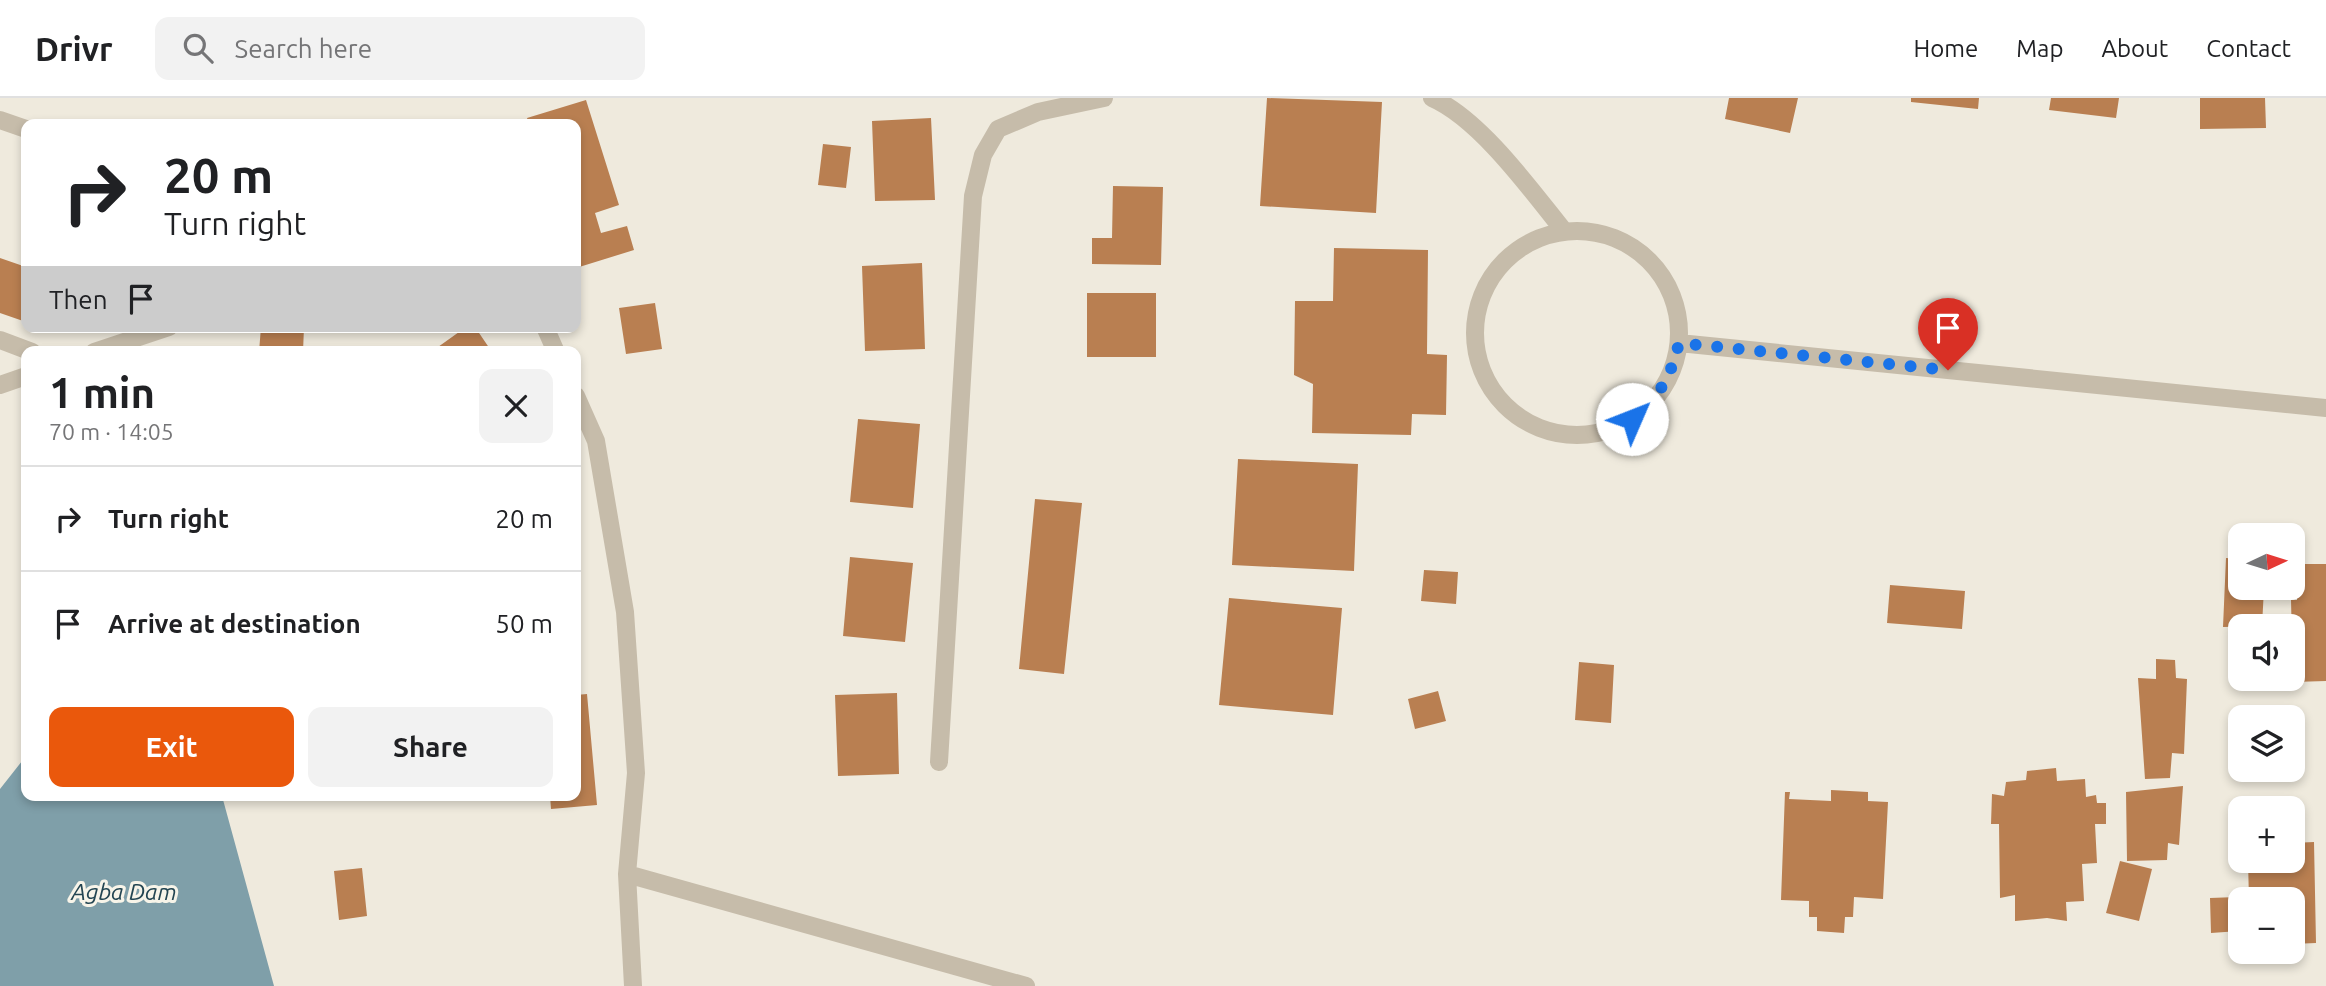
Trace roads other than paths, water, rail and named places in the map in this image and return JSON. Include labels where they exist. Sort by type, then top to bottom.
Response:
[{"type":"street","points":[[939,762],[973,196],[983,155],[998,129],[1038,112],[1104,98]]},
{"type":"street","points":[[1432,98],[1447,104],[1502,154],[1564,230]]},
{"type":"street","points":[[0,120],[21,127]]},
{"type":"street","points":[[1564,230],[1595,231],[1624,241],[1648,259],[1667,284],[1677,312],[1679,343],[1671,373],[1655,399],[1632,419],[1604,431],[1574,435],[1544,430],[1517,416],[1495,394],[1481,368],[1475,337],[1478,306],[1490,279],[1509,255],[1535,239],[1564,230]]},
{"type":"street","points":[[112,346],[151,333]]},
{"type":"street","points":[[0,340],[21,348]]},
{"type":"street","points":[[1679,343],[2326,408]]},
{"type":"street","points":[[0,385],[21,378]]},
{"type":"street","points":[[581,407],[596,441],[625,612],[636,773],[627,874],[633,986]]},
{"type":"street","points":[[627,874],[1026,986]]},
{"type":"water","name":"Agba Dam","points":[[21,762],[21,801],[223,801],[274,986],[0,986],[0,789]]}]
